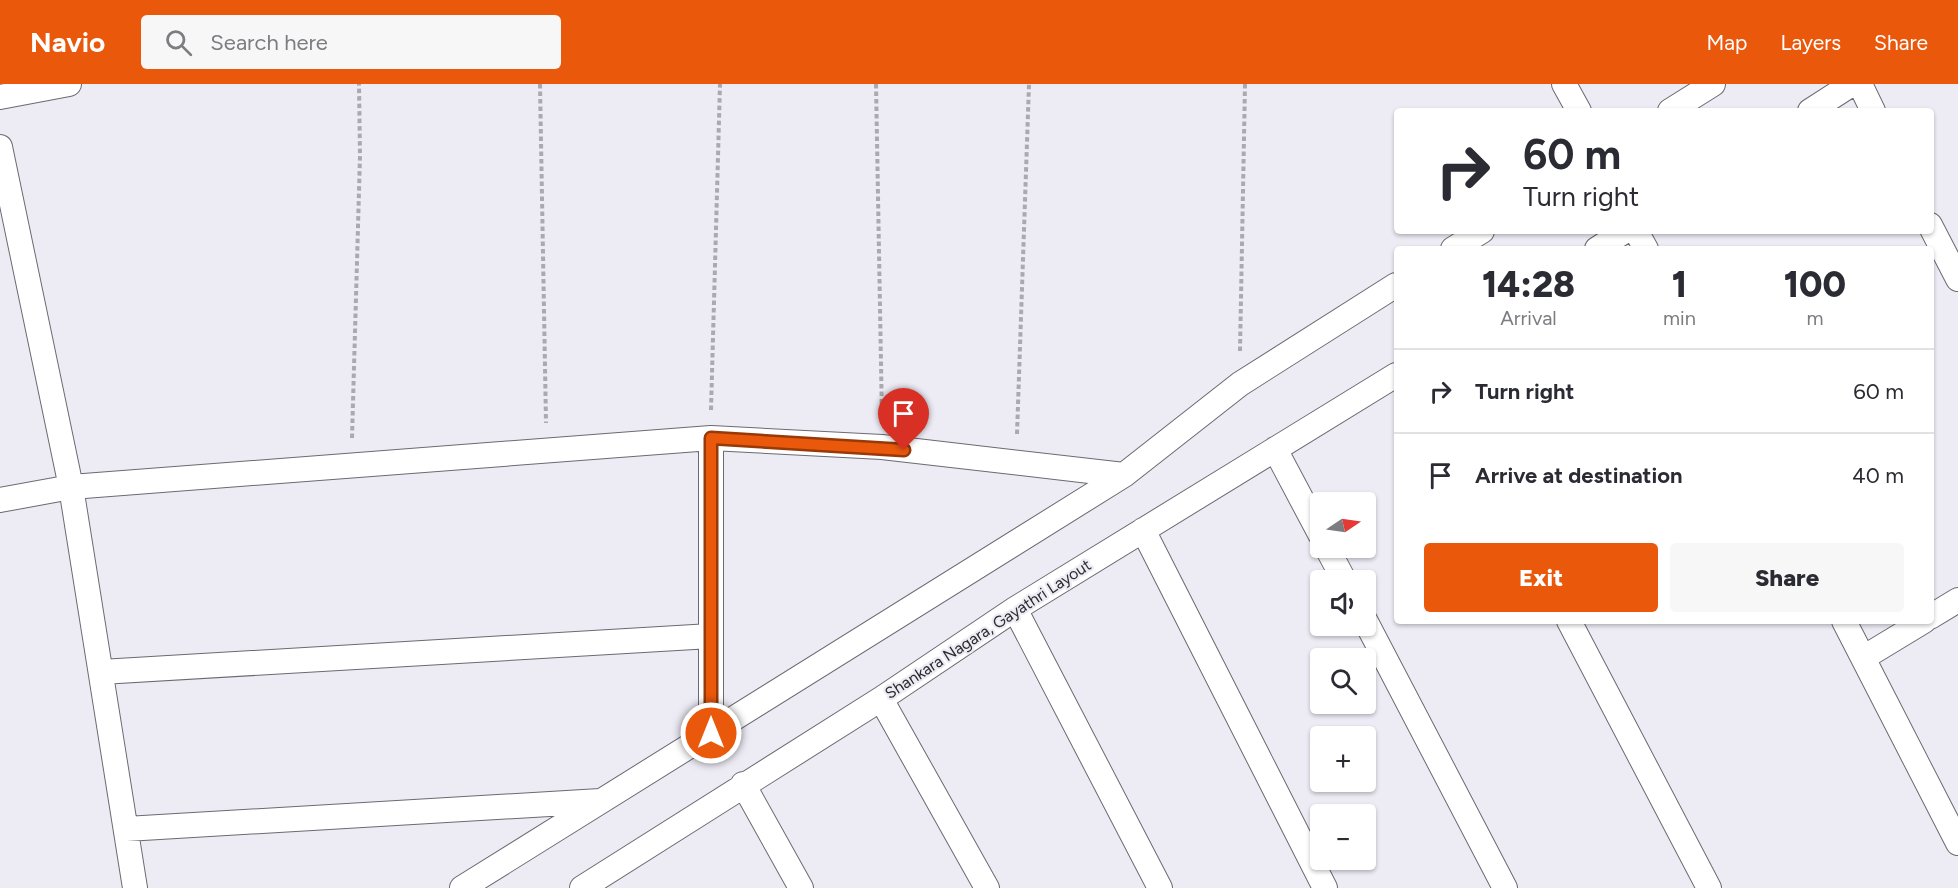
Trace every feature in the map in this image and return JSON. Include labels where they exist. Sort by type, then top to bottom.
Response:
[{"type":"street","points":[[0,97],[69,84]]},
{"type":"street","points":[[1564,84],[1577,108]]},
{"type":"street","points":[[1675,108],[1713,84]]},
{"type":"street","points":[[1815,108],[1852,84]]},
{"type":"street","points":[[1860,84],[1872,108]]},
{"type":"street","points":[[0,147],[71,487],[135,888]]},
{"type":"street","points":[[1934,233],[1958,279]]},
{"type":"street","points":[[1458,246],[1477,234]]},
{"type":"street","points":[[1602,246],[1620,234]]},
{"type":"street","points":[[462,888],[1124,474],[1240,384],[1394,286]]},
{"type":"street","name":"Shankara Nagara, Gayathri Layout","points":[[582,888],[743,784],[881,699],[1016,609],[1394,376]]},
{"type":"street","points":[[711,438],[711,733]]},
{"type":"street","points":[[0,500],[71,487],[711,438],[882,447],[1124,474]]},
{"type":"street","points":[[1275,449],[1310,515]]},
{"type":"street","points":[[1143,530],[1325,888]]},
{"type":"street","points":[[1934,615],[1958,600]]},
{"type":"street","points":[[1016,609],[1160,888]]},
{"type":"street","points":[[1571,624],[1709,888]]},
{"type":"street","points":[[1846,624],[1958,843]]},
{"type":"street","points":[[1863,658],[1919,624]]},
{"type":"street","points":[[101,672],[711,636]]},
{"type":"street","points":[[1373,636],[1505,888]]},
{"type":"street","points":[[881,699],[987,888]]},
{"type":"street","points":[[743,784],[801,888]]},
{"type":"street","points":[[126,829],[602,801]]},
{"type":"path","points":[[351,466],[360,156],[359,84]]},
{"type":"path","points":[[540,84],[546,451]]},
{"type":"path","points":[[711,438],[720,84]]},
{"type":"path","points":[[876,84],[882,447]]},
{"type":"path","points":[[1016,462],[1029,84]]},
{"type":"path","points":[[1240,384],[1245,84]]},
{"type":"route","points":[[711,733],[711,438],[904,450]]}]
